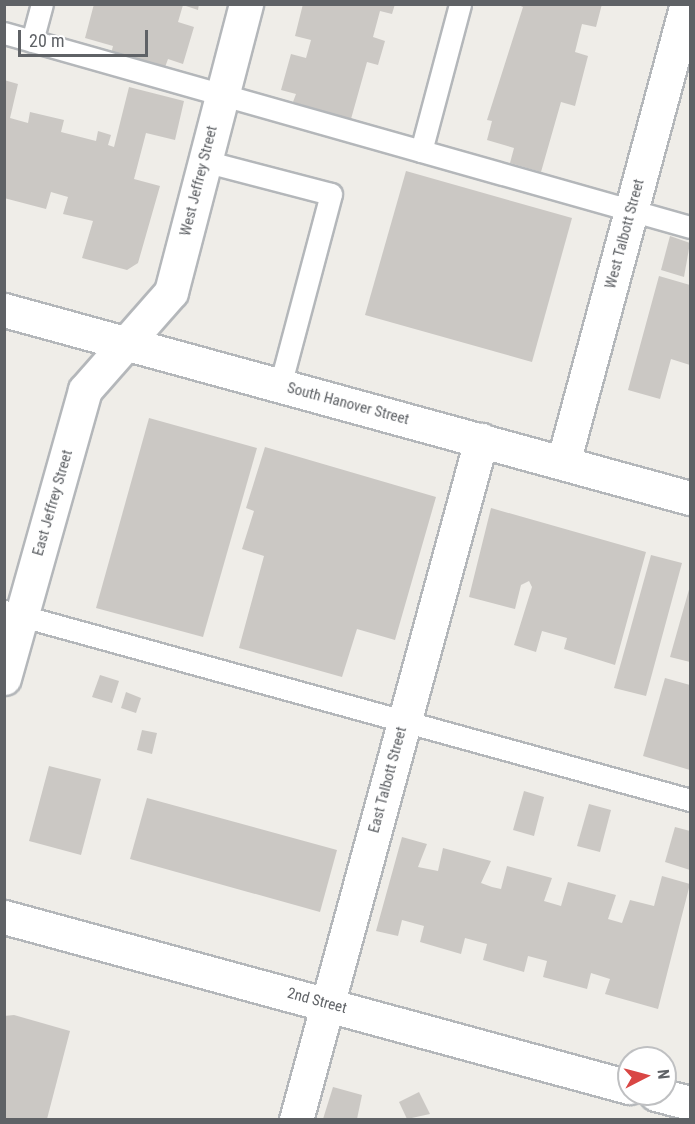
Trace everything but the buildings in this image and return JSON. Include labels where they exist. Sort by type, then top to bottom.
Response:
[{"type":"street","name":"West Jeffrey Street","points":[[128,344],[171,292],[220,94],[246,4]]},
{"type":"street","name":"West Talbott Street","points":[[563,463],[687,4]]},
{"type":"street","name":"South Hanover Street","points":[[4,310],[690,498]]},
{"type":"street","name":"East Jeffrey Street","points":[[4,678],[13,614],[85,390],[128,344]]},
{"type":"street","name":"East Talbott Street","points":[[296,1119],[481,440]]},
{"type":"street","name":"2nd Street","points":[[4,917],[617,1084]]},
{"type":"lane","points":[[32,41],[42,4]]},
{"type":"lane","points":[[421,150],[460,4]]},
{"type":"lane","points":[[4,33],[690,227]]},
{"type":"lane","points":[[204,161],[331,194],[280,386]]},
{"type":"lane","points":[[13,614],[403,725],[690,800]]}]
